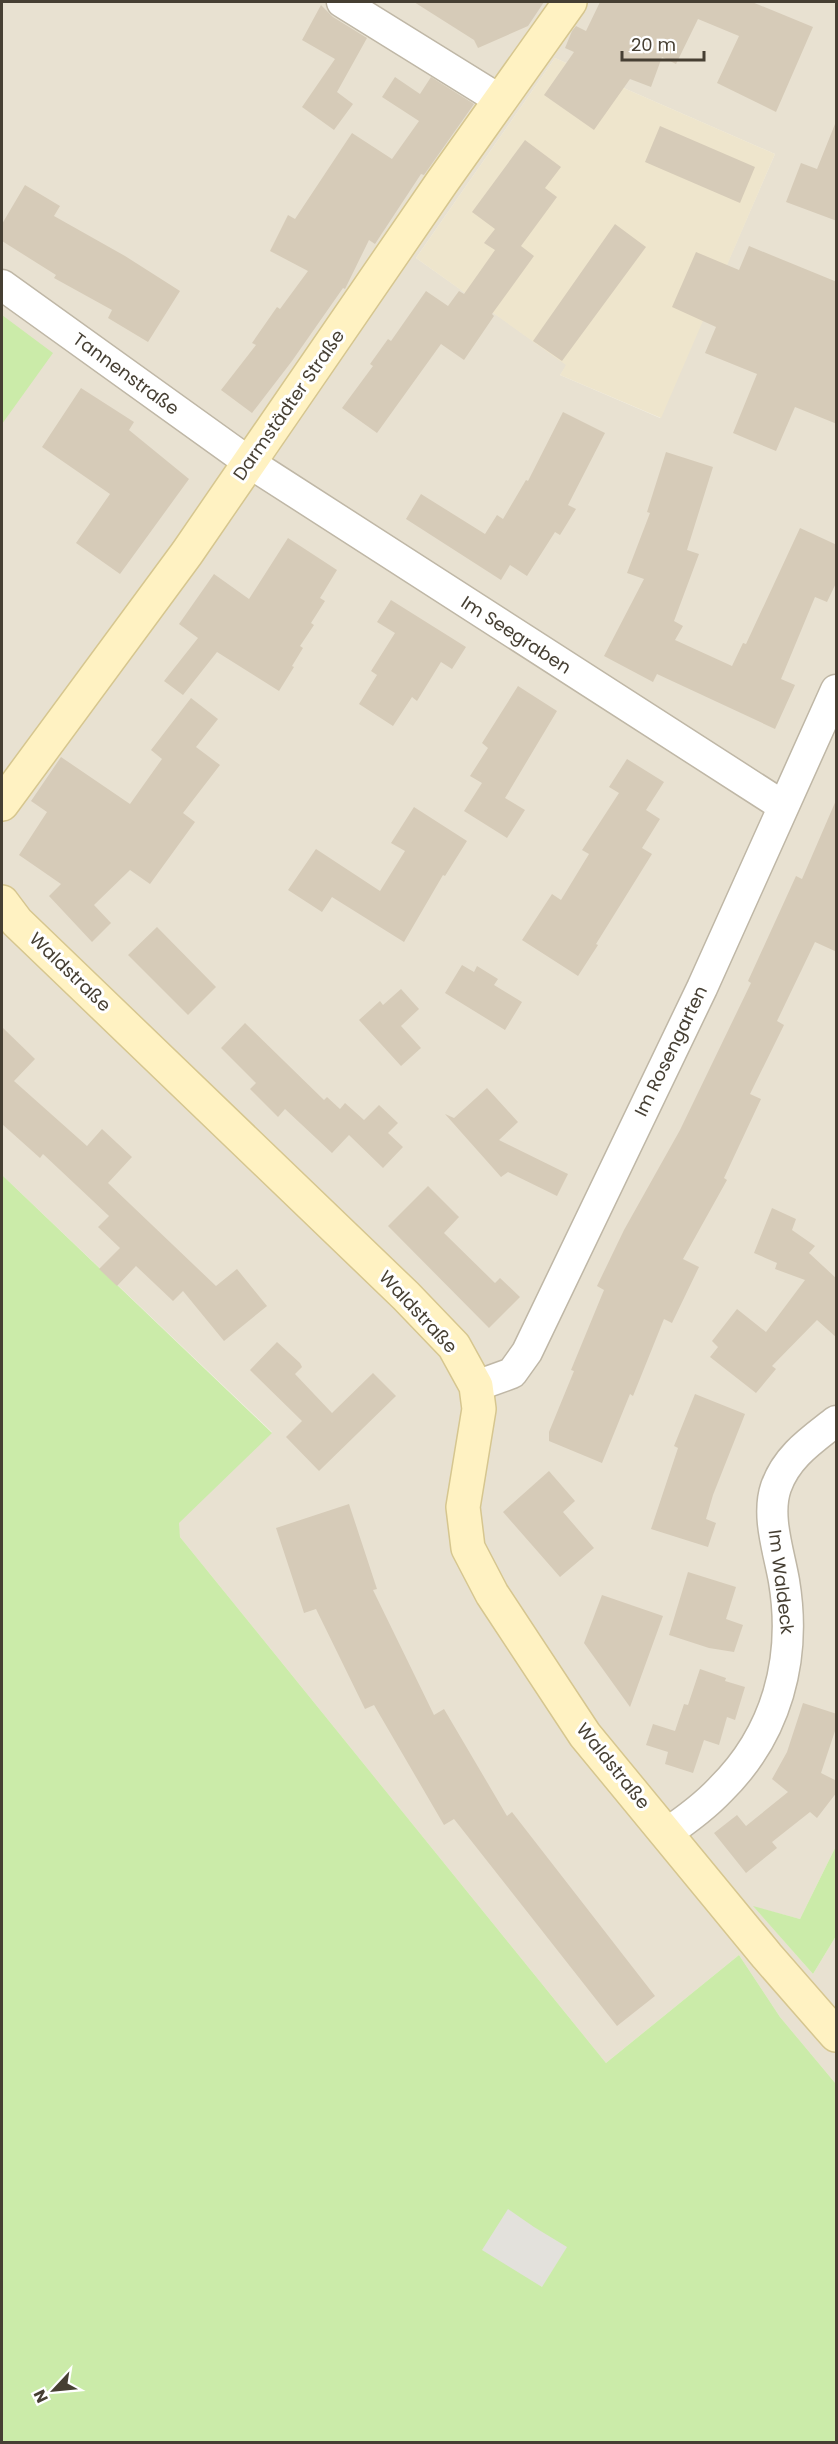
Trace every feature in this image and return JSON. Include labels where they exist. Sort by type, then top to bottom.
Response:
[{"type":"street","points":[[342,2],[500,100]]},
{"type":"street","name":"Darmstädter Straße","points":[[2,804],[250,464],[570,2]]},
{"type":"street","name":"Tannenstraße","points":[[2,285],[250,464]]},
{"type":"street","name":"Im Seegraben","points":[[250,464],[783,806]]},
{"type":"street","name":"Im Rosengarten","points":[[476,1386],[512,1373],[527,1352],[702,988],[837,690]]},
{"type":"street","name":"Waldstraße","points":[[2,902],[17,922],[406,1296],[454,1346],[476,1386],[479,1409],[463,1507],[468,1548],[492,1594],[585,1735],[767,1956],[837,2035]]},
{"type":"street","name":"Im Waldeck","points":[[667,1833],[720,1791],[741,1767],[756,1743],[780,1694],[789,1642],[784,1582],[773,1529],[775,1489],[784,1469],[797,1452],[837,1421]]},
{"type":"shaded area","points":[[2,2],[836,2],[836,1846],[800,1919],[754,1907],[813,1974],[836,1936],[836,2084],[780,2017],[739,1955],[606,2063],[180,1537],[178,1523],[272,1432],[2,1175]],"holes":[[[555,58],[775,154],[660,418],[560,375],[567,365],[416,258]]]},
{"type":"shaded area","points":[[555,58],[775,154],[661,418],[560,375],[566,365],[416,258]]},
{"type":"shaded area","points":[[508,2209],[567,2247],[542,2287],[482,2250]]},
{"type":"green space","points":[[2,315],[53,353],[2,424]]},
{"type":"green space","points":[[2,1175],[272,1433],[179,1523],[180,1537],[606,2063],[739,1955],[780,2017],[836,2084],[836,2442],[2,2442]]},
{"type":"green space","points":[[836,1846],[836,1936],[813,1974],[753,1906],[800,1919]]},
{"type":"building","points":[[414,2],[544,2],[528,26],[478,48],[474,40]]},
{"type":"building","points":[[600,2],[752,2],[813,27],[776,112],[717,83],[739,36],[698,19],[676,64],[662,57],[651,87],[630,79],[594,130],[544,95],[574,52],[565,48],[572,31],[576,26],[586,31]]},
{"type":"building","points":[[321,5],[333,17],[367,38],[337,92],[353,104],[334,130],[302,107],[335,59],[302,40]]},
{"type":"building","points":[[395,77],[420,94],[431,77],[474,104],[424,175],[421,174],[375,244],[369,240],[345,289],[343,288],[252,413],[221,390],[256,345],[252,343],[277,307],[280,309],[308,271],[270,251],[288,215],[295,219],[352,133],[392,159],[419,121],[382,97]]},
{"type":"building","points":[[835,124],[837,124],[837,221],[786,202],[801,163],[817,169]]},
{"type":"building","points":[[660,126],[755,167],[740,203],[645,162]]},
{"type":"building","points":[[525,140],[561,167],[545,188],[557,197],[521,246],[534,256],[492,314],[494,316],[464,360],[441,344],[377,433],[342,408],[373,366],[370,364],[388,339],[391,341],[426,291],[448,306],[459,291],[464,294],[495,250],[484,243],[495,229],[472,212]]},
{"type":"building","points":[[25,185],[60,206],[54,216],[125,256],[180,291],[148,342],[108,318],[112,310],[54,278],[56,275],[2,241],[2,224]]},
{"type":"building","points":[[615,224],[646,247],[562,361],[533,341]]},
{"type":"building","points":[[749,246],[837,282],[837,424],[795,407],[776,451],[733,433],[757,374],[705,353],[716,327],[672,307],[696,252],[739,270]]},
{"type":"building","points":[[81,388],[134,422],[129,430],[189,479],[120,574],[76,543],[110,494],[42,447]]},
{"type":"building","points":[[563,412],[605,433],[568,505],[576,509],[560,535],[555,532],[527,576],[510,565],[501,580],[406,519],[421,494],[485,534],[497,515],[503,519],[526,480],[528,481]]},
{"type":"building","points":[[666,452],[713,467],[687,550],[699,554],[674,621],[683,626],[675,640],[732,666],[743,643],[746,644],[800,528],[837,545],[837,581],[827,602],[815,597],[781,679],[795,685],[775,729],[657,674],[653,682],[604,656],[644,579],[627,573],[650,513],[647,512]]},
{"type":"building","points":[[288,538],[337,570],[320,598],[325,601],[311,623],[314,625],[300,646],[303,648],[279,691],[217,652],[183,695],[164,681],[198,638],[179,624],[214,574],[249,599]]},
{"type":"building","points":[[391,600],[466,647],[452,669],[441,662],[417,701],[412,697],[393,726],[359,704],[377,675],[371,671],[395,633],[377,622]]},
{"type":"building","points":[[518,686],[557,711],[505,798],[525,810],[507,838],[464,811],[482,783],[470,776],[488,748],[482,743]]},
{"type":"building","points":[[191,698],[218,719],[196,747],[220,765],[183,813],[195,822],[150,884],[130,870],[94,905],[111,923],[92,942],[49,896],[61,884],[19,855],[47,812],[31,801],[61,757],[130,804],[162,759],[151,750]]},
{"type":"building","points":[[627,759],[664,782],[646,810],[660,819],[642,848],[652,854],[578,976],[522,940],[552,894],[561,900],[589,854],[582,850],[619,793],[609,787]]},
{"type":"building","points":[[837,798],[837,952],[815,942],[777,1021],[784,1025],[750,1094],[761,1099],[724,1178],[727,1180],[683,1259],[699,1267],[672,1323],[664,1319],[633,1396],[630,1394],[602,1463],[549,1441],[549,1432],[574,1371],[571,1370],[604,1290],[597,1286],[624,1230],[680,1130],[751,983],[748,981],[796,876],[802,879]]},
{"type":"building","points":[[414,807],[467,841],[445,876],[443,875],[404,942],[332,897],[322,912],[288,890],[316,849],[380,891],[405,851],[391,843]]},
{"type":"building","points":[[157,927],[216,987],[188,1015],[128,955]]},
{"type":"building","points":[[462,965],[474,972],[477,966],[498,979],[494,985],[522,1002],[505,1030],[445,993]]},
{"type":"building","points":[[401,989],[419,1009],[401,1026],[421,1048],[401,1066],[359,1020],[380,1001],[383,1005]]},
{"type":"building","points":[[245,1023],[324,1100],[327,1097],[340,1109],[345,1103],[364,1120],[379,1105],[398,1123],[388,1133],[403,1147],[383,1168],[349,1135],[332,1153],[285,1109],[278,1117],[250,1089],[256,1083],[221,1048]]},
{"type":"building","points":[[2,1027],[35,1059],[14,1081],[87,1146],[102,1129],[132,1157],[108,1183],[216,1286],[237,1269],[267,1306],[224,1341],[183,1291],[173,1301],[136,1266],[117,1286],[99,1269],[120,1248],[98,1227],[109,1216],[43,1154],[40,1158],[2,1124]]},
{"type":"building","points":[[487,1088],[518,1122],[499,1140],[568,1174],[557,1196],[508,1172],[501,1177],[445,1114],[454,1118]]},
{"type":"building","points":[[428,1186],[459,1217],[444,1233],[495,1283],[500,1278],[520,1297],[489,1328],[388,1226]]},
{"type":"building","points":[[772,1208],[796,1219],[792,1230],[815,1246],[809,1253],[837,1279],[837,1338],[817,1320],[772,1366],[776,1369],[756,1393],[710,1357],[718,1347],[712,1341],[737,1309],[766,1332],[805,1280],[775,1269],[777,1263],[754,1253]]},
{"type":"building","points":[[277,1342],[300,1363],[302,1367],[295,1374],[332,1413],[373,1373],[396,1396],[319,1471],[286,1437],[302,1421],[250,1370]]},
{"type":"building","points":[[695,1394],[745,1414],[706,1519],[716,1523],[708,1547],[651,1529],[678,1448],[674,1446]]},
{"type":"building","points":[[549,1471],[575,1501],[563,1512],[594,1548],[560,1577],[503,1512]]},
{"type":"building","points":[[349,1504],[377,1589],[373,1590],[434,1715],[444,1709],[507,1816],[512,1812],[655,1996],[617,2026],[454,1819],[444,1825],[374,1705],[365,1709],[316,1609],[304,1613],[276,1528]]},
{"type":"building","points":[[688,1572],[736,1587],[726,1619],[743,1625],[734,1652],[709,1648],[669,1635]]},
{"type":"building","points":[[602,1595],[663,1616],[630,1707],[584,1643]]},
{"type":"building","points":[[700,1669],[726,1678],[725,1681],[745,1687],[735,1720],[727,1717],[719,1745],[704,1740],[693,1773],[665,1764],[668,1752],[646,1745],[653,1724],[675,1731],[684,1704],[688,1705]]},
{"type":"building","points":[[803,1703],[837,1714],[837,1725],[821,1773],[837,1781],[837,1792],[817,1818],[810,1812],[772,1842],[777,1848],[746,1873],[714,1833],[737,1815],[746,1826],[788,1792],[772,1779],[787,1752]]}]
